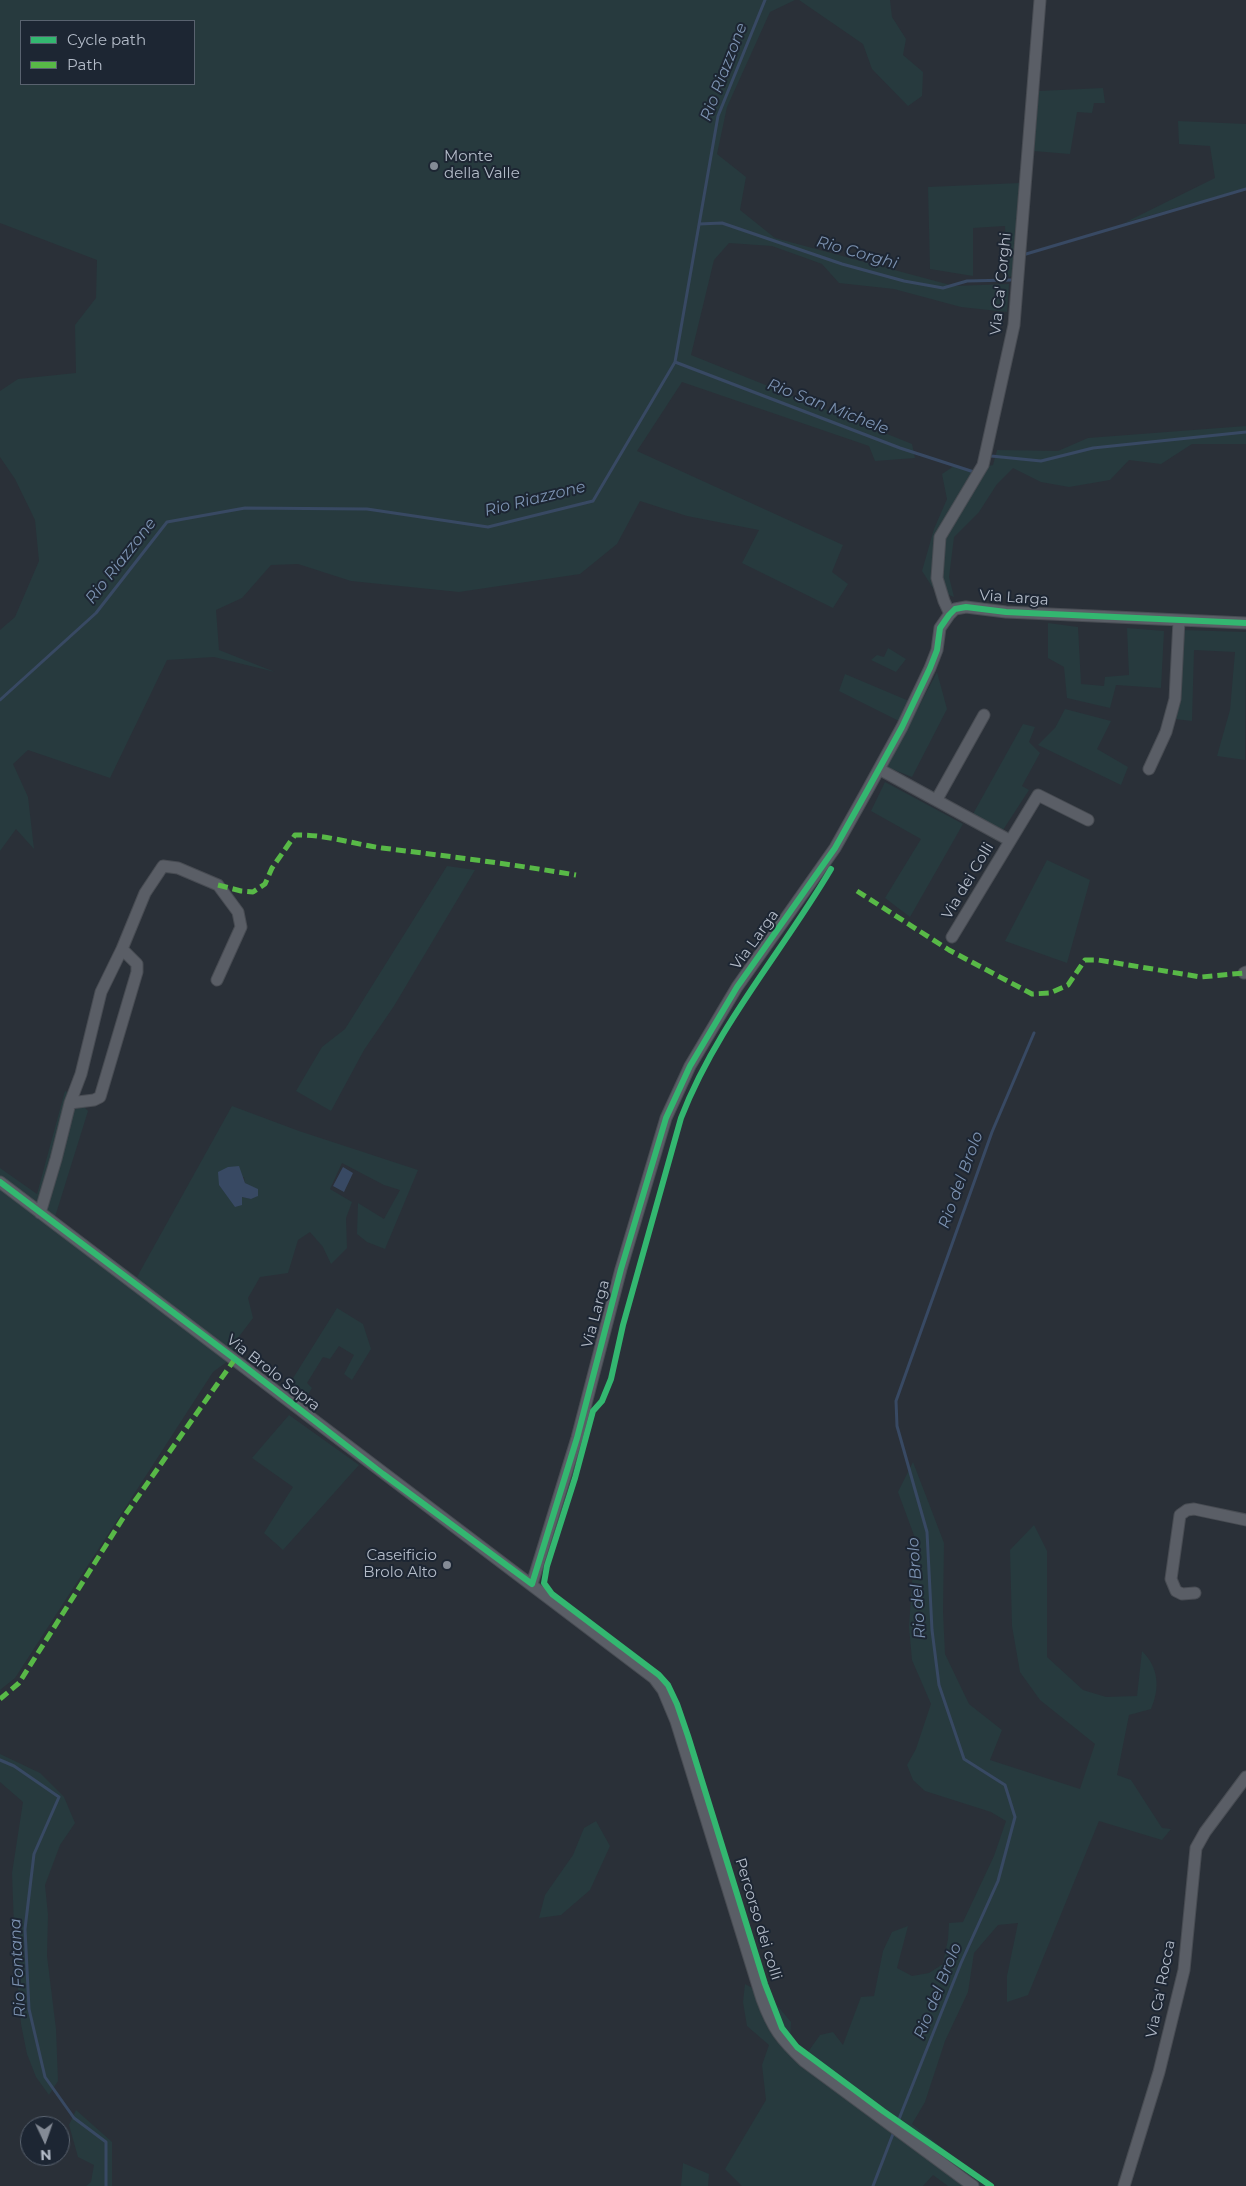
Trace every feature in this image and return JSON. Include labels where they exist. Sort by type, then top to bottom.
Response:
[{"type":"street","name":"Via Ca' Corghi","points":[[950,614],[937,578],[940,537],[983,465],[1014,325],[1040,0]]},
{"type":"street","name":"Via Larga","points":[[532,1584],[577,1438],[620,1269],[666,1118],[690,1066],[732,995],[835,848],[902,727],[937,650],[940,628],[950,614],[956,609],[966,607],[1006,612],[1246,623]]},
{"type":"street","points":[[1149,769],[1166,732],[1175,698],[1179,620]]},
{"type":"street","points":[[936,799],[984,714]]},
{"type":"street","name":"Via dei Colli","points":[[879,769],[1009,840]]},
{"type":"street","name":"Via dei Colli","points":[[952,937],[1038,795],[1088,820]]},
{"type":"street","points":[[40,1213],[70,1103],[81,1074],[101,992],[122,949],[145,893],[163,866],[178,868],[218,885],[238,912],[241,927],[217,980]]},
{"type":"street","points":[[70,1103],[94,1100],[100,1097],[138,972],[138,964],[122,949]]},
{"type":"street","name":"Via Brolo Sopra","points":[[0,1182],[654,1678],[663,1690],[676,1721],[762,1999],[774,2029],[804,2061],[973,2186]]},
{"type":"street","points":[[1195,1592],[1182,1594],[1176,1591],[1171,1579],[1180,1516],[1194,1509],[1246,1520]]},
{"type":"street","name":"Via Ca' Rocca","points":[[1124,2186],[1159,2072],[1184,1970],[1196,1848],[1204,1832],[1246,1777]]},
{"type":"green space","points":[[0,0],[795,0],[770,12],[727,107],[717,154],[746,177],[740,210],[775,238],[954,286],[1009,284],[1007,312],[961,307],[894,289],[839,283],[822,264],[772,246],[729,243],[714,260],[691,355],[912,444],[915,458],[875,461],[869,446],[682,382],[637,451],[843,545],[832,572],[848,584],[833,608],[742,563],[759,530],[687,516],[640,501],[617,544],[580,574],[459,592],[351,581],[298,564],[271,565],[242,598],[216,610],[219,650],[275,672],[214,657],[167,660],[110,778],[28,750],[13,764],[28,797],[34,849],[16,829],[0,851],[0,630],[15,617],[39,561],[35,520],[15,479],[0,457],[0,391],[18,379],[76,373],[75,325],[96,298],[97,260],[0,223]]},
{"type":"green space","points":[[799,0],[890,0],[892,17],[906,39],[903,55],[923,72],[922,96],[908,106],[872,69],[863,44]]},
{"type":"green space","points":[[1103,88],[1105,103],[1094,103],[1092,113],[1077,112],[1070,154],[1034,151],[1039,91]]},
{"type":"green space","points":[[1178,121],[1246,124],[1246,188],[1124,223],[1215,178],[1210,146],[1179,144]]},
{"type":"green space","points":[[1020,183],[1014,276],[1007,277],[1005,226],[973,228],[973,276],[930,269],[928,187]]},
{"type":"green space","points":[[1246,426],[1246,444],[1192,444],[1161,464],[1129,460],[1110,480],[1069,487],[1041,482],[1013,468],[997,484],[979,512],[954,537],[949,577],[954,597],[933,588],[922,571],[934,529],[947,499],[942,474],[954,466],[971,470],[993,465],[997,450],[1058,451],[1088,438]]},
{"type":"green space","points":[[1048,623],[1078,627],[1081,684],[1104,686],[1105,677],[1129,675],[1127,628],[1164,631],[1161,688],[1116,685],[1110,708],[1067,698],[1064,667],[1048,658]]},
{"type":"green space","points":[[1182,630],[1246,632],[1245,760],[1217,756],[1230,710],[1235,652],[1194,650],[1192,721],[1175,719],[1181,702]]},
{"type":"green space","points":[[888,648],[906,659],[896,672],[871,660],[877,655],[884,657]]},
{"type":"green space","points":[[937,672],[947,709],[912,777],[887,767]]},
{"type":"green space","points":[[845,674],[909,701],[901,722],[839,691]]},
{"type":"green space","points":[[1065,709],[1111,721],[1097,749],[1128,767],[1121,785],[1038,745],[1055,728]]},
{"type":"green space","points":[[1023,724],[1035,727],[1029,742],[1040,753],[1022,786],[1029,790],[1003,830],[973,814]]},
{"type":"green space","points":[[885,782],[963,824],[910,917],[885,898],[921,839],[871,811]]},
{"type":"green space","points":[[1047,860],[1090,880],[1067,963],[1005,941]]},
{"type":"green space","points":[[447,866],[475,870],[394,1006],[364,1050],[331,1111],[296,1091],[322,1047],[345,1029]]},
{"type":"green space","points":[[65,1091],[73,1095],[88,1111],[55,1217],[137,1277],[232,1106],[299,1131],[418,1170],[385,1249],[367,1242],[357,1234],[358,1203],[384,1219],[400,1190],[384,1185],[342,1163],[330,1189],[352,1202],[346,1218],[347,1248],[331,1264],[323,1247],[310,1232],[298,1240],[288,1273],[260,1277],[248,1298],[253,1318],[234,1343],[228,1345],[239,1353],[213,1372],[15,1678],[0,1690],[0,1168],[37,1194]],"holes":[[[244,1177],[245,1183],[258,1190],[257,1196],[251,1199],[242,1197],[235,1206],[219,1185]]]},
{"type":"green space","points":[[337,1308],[363,1324],[371,1349],[352,1380],[344,1374],[354,1355],[339,1346],[330,1359],[323,1357],[307,1383],[312,1388],[305,1399],[285,1391]]},
{"type":"green space","points":[[289,1415],[359,1465],[283,1550],[264,1533],[293,1487],[252,1458]]},
{"type":"green space","points":[[913,1462],[944,1543],[943,1612],[945,1654],[969,1704],[1002,1730],[990,1760],[1080,1789],[1095,1744],[1040,1700],[1020,1672],[1012,1626],[1010,1550],[1034,1525],[1047,1551],[1047,1657],[1083,1690],[1106,1697],[1137,1696],[1142,1651],[1152,1664],[1157,1686],[1154,1701],[1151,1709],[1129,1715],[1117,1775],[1131,1780],[1162,1828],[1171,1829],[1162,1840],[1099,1821],[1028,1995],[1007,2002],[1007,1976],[1018,1923],[998,1925],[974,1953],[968,1992],[945,2041],[925,2102],[912,2124],[991,2186],[948,2186],[933,2175],[923,2186],[742,2186],[725,2169],[766,2100],[762,2065],[769,2045],[747,2026],[743,2002],[745,1984],[771,1998],[791,2022],[790,2039],[808,2052],[820,2035],[833,2032],[843,2045],[861,1997],[874,1996],[883,1951],[892,1932],[908,1926],[897,1968],[912,1976],[929,1973],[943,1964],[949,1923],[963,1922],[994,1856],[1006,1821],[991,1812],[925,1791],[913,1780],[907,1765],[916,1749],[931,1704],[912,1660],[909,1627],[915,1538],[898,1492]]},
{"type":"green space","points":[[0,1754],[40,1773],[64,1797],[75,1823],[60,1845],[45,1885],[48,1915],[47,1956],[56,2029],[58,2081],[49,2095],[36,2077],[27,2054],[21,2024],[15,1954],[12,1873],[23,1802],[0,1782]]},
{"type":"green space","points":[[596,1821],[610,1846],[590,1890],[561,1915],[539,1918],[545,1895],[573,1855],[584,1828]]},
{"type":"green space","points":[[76,2110],[112,2142],[112,2186],[86,2186],[91,2182],[94,2165],[78,2157],[70,2123]]},
{"type":"green space","points":[[683,2163],[709,2174],[708,2186],[681,2186]]},
{"type":"water","points":[[239,1166],[245,1183],[258,1189],[258,1196],[251,1199],[242,1197],[242,1205],[235,1207],[219,1185],[218,1172],[228,1167]]},
{"type":"water","points":[[343,1167],[353,1173],[344,1192],[333,1186]]},
{"type":"waterway","name":"Rio Riazzone","points":[[0,700],[96,613],[167,522],[245,508],[367,509],[488,527],[593,501],[675,362],[718,116],[765,0]]},
{"type":"waterway","name":"Rio Corghi","points":[[1026,254],[1246,189]]},
{"type":"waterway","name":"Rio Corghi","points":[[699,224],[722,223],[842,264],[904,281],[943,288],[967,281],[1011,280]]},
{"type":"waterway","name":"Rio San Michele","points":[[675,362],[900,448],[974,472]]},
{"type":"waterway","name":"Rio San Michele","points":[[991,456],[1041,461],[1093,448],[1246,432]]},
{"type":"waterway","name":"Rio del Brolo","points":[[899,2119],[961,1963],[998,1881],[1015,1817],[1005,1785],[964,1759],[939,1685],[932,1630],[927,1532],[897,1426],[896,1401],[992,1132],[1034,1033]]},
{"type":"waterway","name":"Rio Fontana","points":[[0,1760],[14,1766],[59,1797],[34,1854],[25,1929],[29,2009],[45,2077],[74,2118],[106,2142],[106,2186]]},
{"type":"waterway","name":"Rio del Brolo","points":[[873,2186],[893,2134]]},
{"type":"marked path","points":[[218,885],[253,892],[265,884],[272,868],[295,835],[317,836],[382,848],[576,875]]},
{"type":"marked path","points":[[857,891],[949,950],[1032,994],[1050,993],[1068,985],[1085,960],[1098,960],[1201,977],[1244,973]]},
{"type":"marked path","points":[[0,1699],[19,1683],[125,1515],[235,1359]]},
{"type":"cycle path","points":[[0,1182],[235,1359],[383,1474],[532,1584],[577,1438],[621,1269],[666,1118],[690,1066],[737,987],[835,848],[902,727],[937,650],[940,628],[949,615],[955,609],[966,607],[1006,612],[1246,623]]},
{"type":"cycle path","name":"Percorso dei colli","points":[[831,869],[712,1052],[681,1118],[623,1325],[611,1379],[602,1401],[593,1411],[575,1478],[547,1566],[544,1583],[552,1594],[659,1675],[668,1685],[688,1736],[765,1984],[782,2028],[797,2047],[883,2111],[991,2186]]},
{"type":"place","name":"Monte della Valle","points":[[434,166]]},
{"type":"place","name":"Caseificio Brolo Alto","points":[[447,1565]]}]
